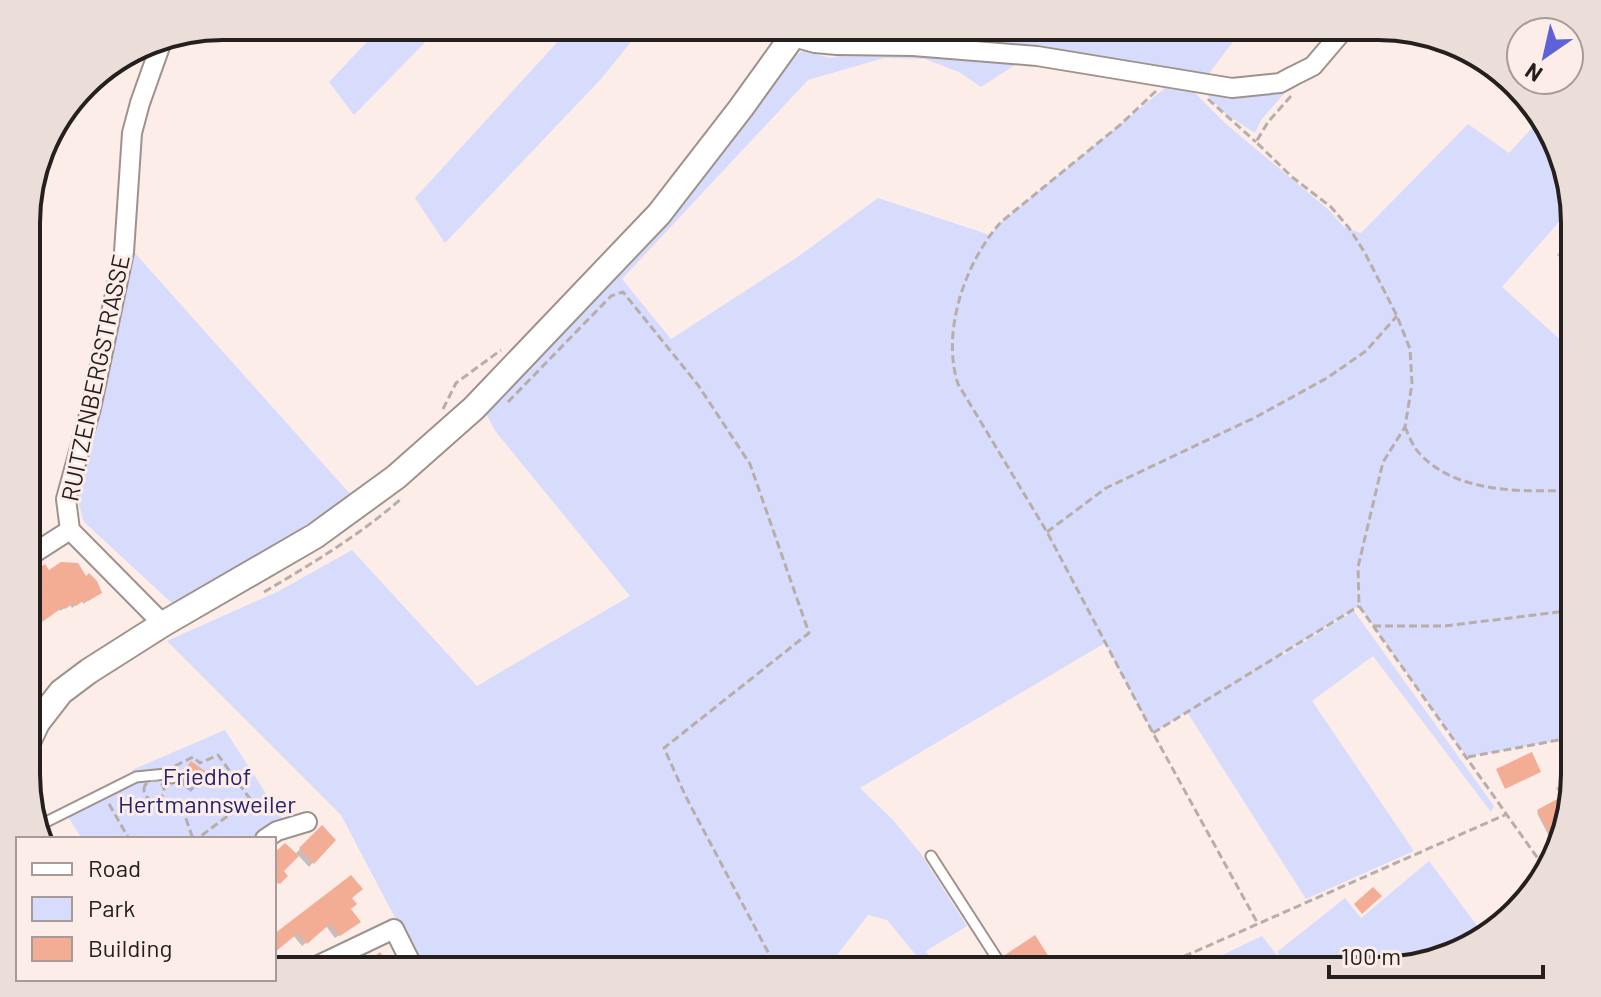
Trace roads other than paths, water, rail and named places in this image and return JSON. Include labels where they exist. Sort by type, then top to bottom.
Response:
[{"type":"street","points":[[40,719],[61,692],[89,671],[325,529],[396,477],[474,408],[659,214],[741,108],[783,40]]},
{"type":"street","points":[[809,40],[837,45],[913,46],[1037,56],[1232,88],[1280,83],[1313,66],[1335,40]]},
{"type":"street","name":"RUITZENBERGSTRASSE","points":[[70,530],[66,499],[91,408],[124,252],[132,133],[158,52]]},
{"type":"street","points":[[40,549],[70,530],[163,624]]},
{"type":"street","points":[[268,837],[307,822]]},
{"type":"street","points":[[335,957],[394,929],[408,957]]},
{"type":"lane","points":[[47,821],[136,777],[169,776]]},
{"type":"lane","points":[[931,856],[996,957]]},
{"type":"park label","name":"Friedhof Hertmannsweiler","points":[[207,791]]}]
